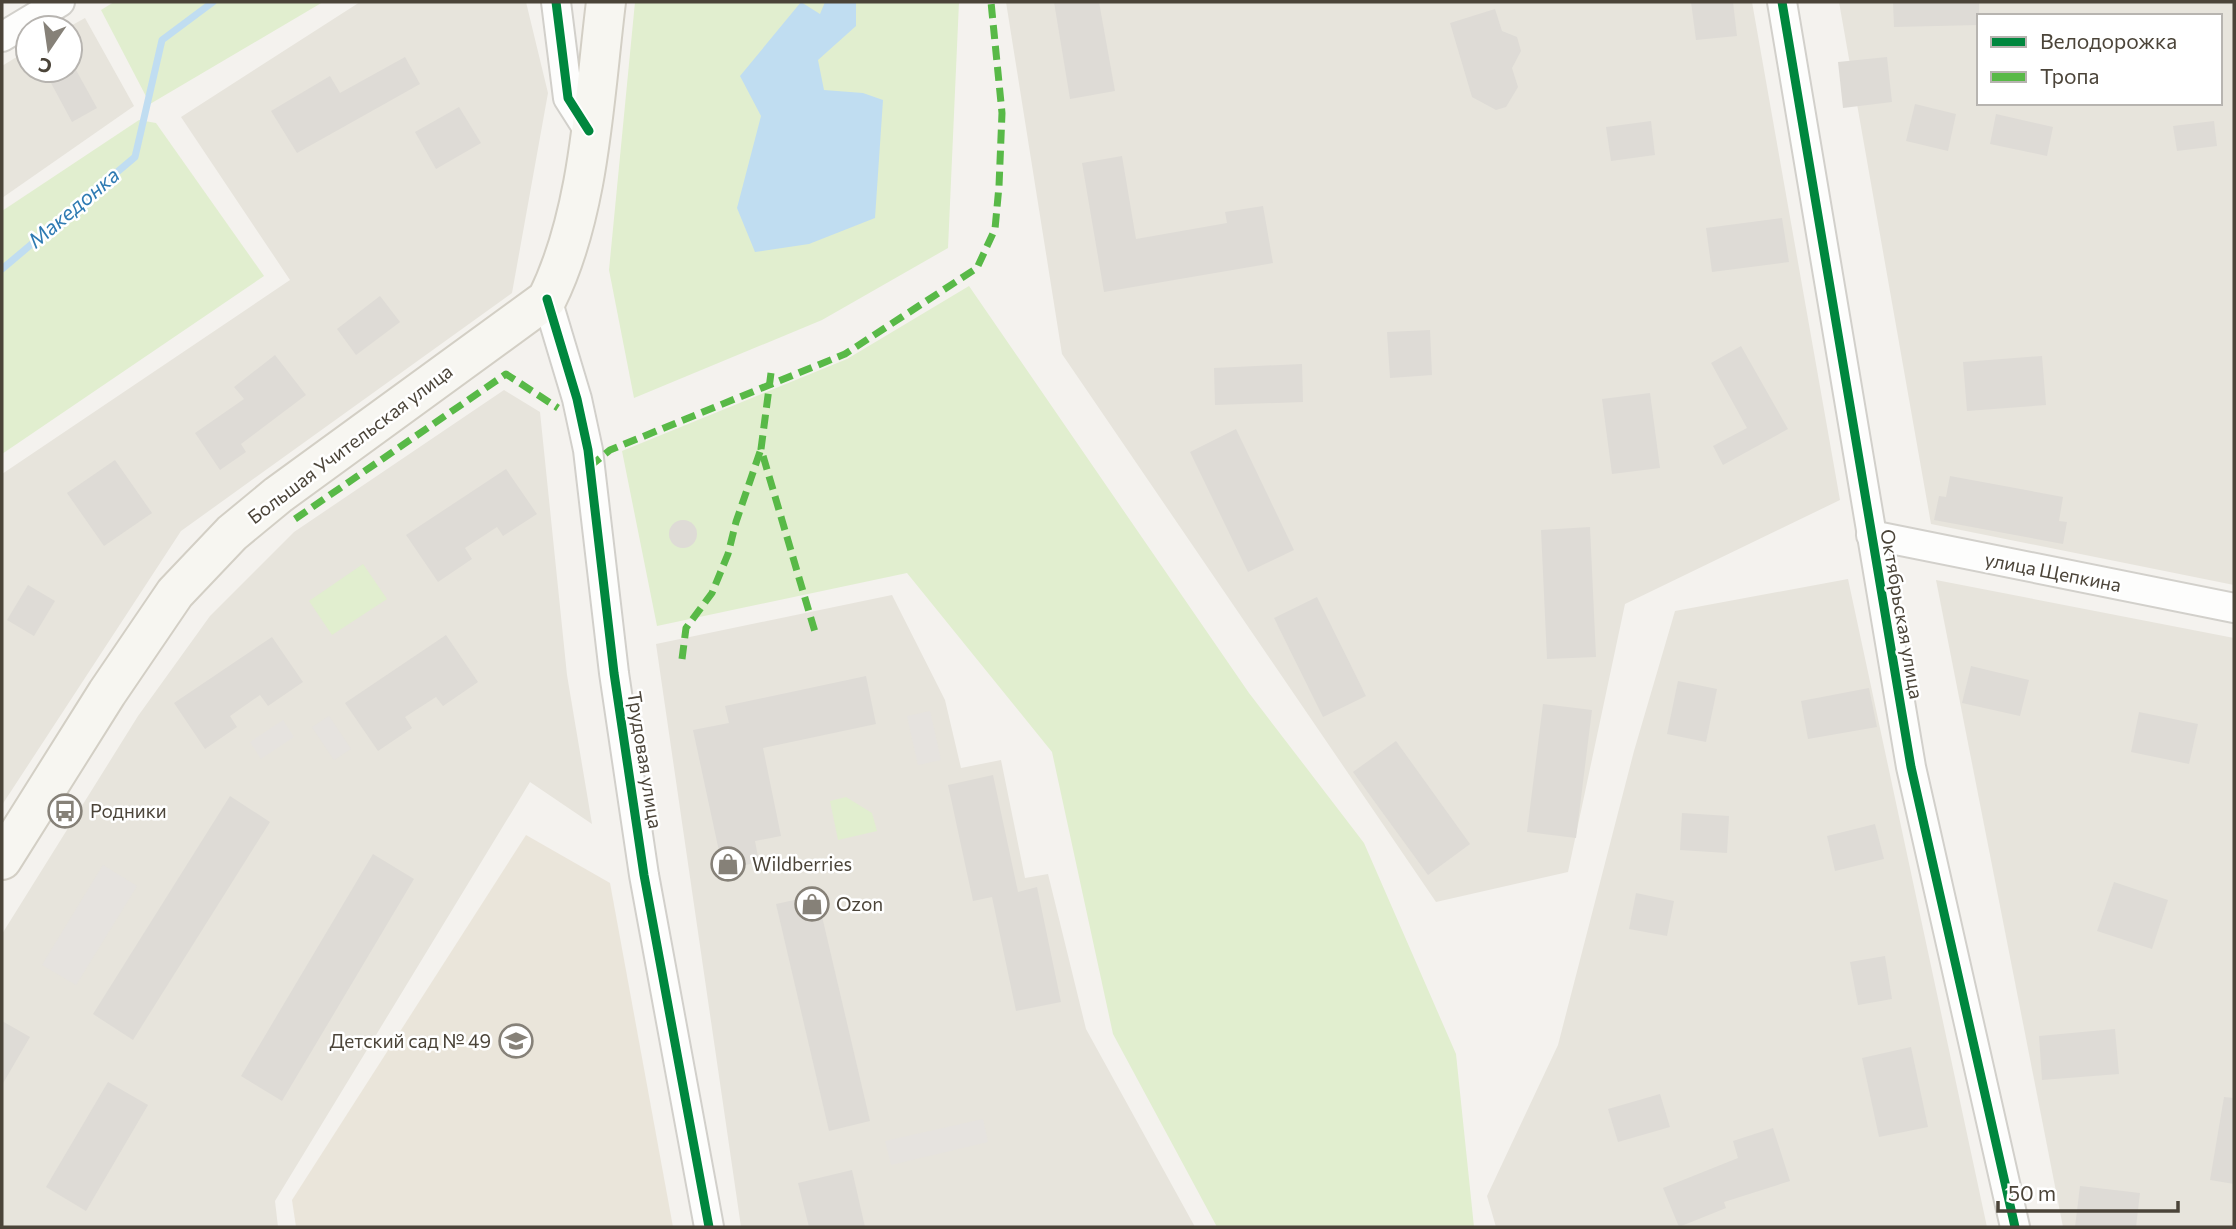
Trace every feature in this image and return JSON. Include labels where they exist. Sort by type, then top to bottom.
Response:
[{"type":"main road","name":"Большая Учительская улица","points":[[2,860],[107,693],[175,593],[232,533],[278,495],[547,299],[560,272],[573,231],[606,2]]},
{"type":"street","points":[[2,37],[60,2]]},
{"type":"street","points":[[556,2],[568,98],[589,131]]},
{"type":"street","name":"Октябрьская улица","points":[[1782,2],[1911,766],[2015,1227]]},
{"type":"street","name":"Трудовая улица","points":[[547,299],[577,399],[588,450],[614,673],[642,862],[709,1227]]},
{"type":"street","name":"улица Щепкина","points":[[1871,535],[2234,608]]},
{"type":"shaded area","points":[[360,2],[526,2],[548,93],[512,293],[181,531],[2,805],[2,474],[290,280],[181,117]]},
{"type":"shaded area","points":[[1006,2],[1752,2],[1840,500],[1625,604],[1568,872],[1436,902],[1062,354]]},
{"type":"shaded area","points":[[1839,2],[2234,2],[2234,585],[1931,524]]},
{"type":"shaded area","points":[[84,19],[134,106],[2,198],[2,66],[14,59],[14,84],[84,84]]},
{"type":"shaded area","points":[[504,390],[540,412],[567,675],[592,824],[530,782],[275,1201],[278,1227],[2,1227],[2,934],[138,716],[210,616],[294,532]]},
{"type":"shaded area","points":[[1848,579],[1987,1227],[1496,1227],[1487,1196],[1558,1045],[1634,751],[1675,611]]},
{"type":"shaded area","points":[[1936,580],[2234,638],[2234,1227],[2063,1227]]},
{"type":"shaded area","points":[[892,595],[945,700],[961,768],[1001,760],[1025,878],[1048,874],[1086,1029],[1195,1227],[741,1227],[656,644]]},
{"type":"shaded area","points":[[930,711],[941,760],[918,765],[907,716]]},
{"type":"shaded area","points":[[329,716],[351,749],[334,760],[312,727]]},
{"type":"shaded area","points":[[283,720],[294,737],[261,759],[250,742]]},
{"type":"shaded area","name":"Детский сад № 49","points":[[526,835],[610,883],[673,1227],[296,1227],[292,1200]]},
{"type":"shaded area","points":[[103,865],[137,886],[76,985],[42,965]]},
{"type":"shaded area","points":[[983,1119],[988,1142],[891,1165],[885,1141]]},
{"type":"green space","points":[[114,2],[323,2],[150,104],[101,10]]},
{"type":"green space","points":[[635,2],[959,2],[948,248],[822,320],[634,398],[609,270]]},
{"type":"green space","points":[[139,120],[156,123],[264,276],[2,454],[2,211]]},
{"type":"green space","points":[[969,286],[1249,693],[1364,843],[1456,1054],[1474,1227],[1217,1227],[1113,1034],[1052,752],[907,573],[657,626],[622,451],[847,359]]},
{"type":"green space","points":[[363,564],[387,599],[332,635],[309,601]]},
{"type":"green space","points":[[846,797],[872,813],[877,831],[838,840],[830,801]]},
{"type":"water","points":[[801,2],[820,14],[825,2],[856,2],[856,26],[818,60],[824,90],[863,93],[883,100],[875,218],[809,244],[755,252],[737,208],[761,116],[740,76]]},
{"type":"building","points":[[1054,2],[1099,2],[1115,91],[1070,99]]},
{"type":"building","points":[[1691,2],[1733,2],[1737,36],[1696,40]]},
{"type":"building","points":[[1893,2],[1979,2],[1977,25],[1894,27]]},
{"type":"building","points":[[1495,9],[1502,31],[1517,37],[1521,51],[1512,68],[1518,87],[1506,107],[1496,110],[1472,97],[1450,23]]},
{"type":"building","points":[[405,57],[420,84],[297,153],[271,111],[330,76],[340,93]]},
{"type":"building","points":[[1887,57],[1892,102],[1843,108],[1838,62]]},
{"type":"building","points":[[52,84],[84,84],[97,108],[72,122]]},
{"type":"building","points":[[1915,104],[1956,114],[1948,151],[1906,141]]},
{"type":"building","points":[[459,107],[481,143],[436,169],[415,132]]},
{"type":"building","points":[[1996,114],[2053,127],[2047,156],[1990,144]]},
{"type":"building","points":[[1651,121],[1655,155],[1611,161],[1606,127]]},
{"type":"building","points":[[2214,121],[2217,146],[2177,151],[2173,126]]},
{"type":"building","points":[[1122,156],[1136,239],[1227,223],[1225,212],[1263,206],[1273,263],[1104,292],[1082,163]]},
{"type":"building","points":[[1782,218],[1789,262],[1712,272],[1706,228]]},
{"type":"building","points":[[380,296],[400,322],[356,355],[337,329]]},
{"type":"building","points":[[1430,330],[1432,375],[1390,378],[1387,332]]},
{"type":"building","points":[[1741,346],[1788,429],[1723,465],[1713,446],[1747,428],[1711,363]]},
{"type":"building","points":[[275,355],[306,395],[241,444],[246,452],[220,470],[195,433],[244,399],[234,387]]},
{"type":"building","points":[[2042,356],[2046,405],[1967,411],[1963,362]]},
{"type":"building","points":[[1302,364],[1303,402],[1215,405],[1214,368]]},
{"type":"building","points":[[1650,393],[1660,468],[1612,474],[1602,399]]},
{"type":"building","points":[[1236,429],[1294,550],[1248,572],[1190,452]]},
{"type":"building","points":[[115,460],[152,513],[104,546],[67,493]]},
{"type":"building","points":[[506,469],[537,514],[503,536],[497,527],[465,548],[472,559],[438,582],[406,535]]},
{"type":"building","points":[[1950,476],[2063,497],[2059,521],[2067,522],[2063,544],[1934,520],[1939,496],[1946,497]]},
{"type":"building","points":[[683,520],[693,524],[697,534],[693,544],[683,548],[673,544],[669,534],[673,524]]},
{"type":"building","points":[[1590,527],[1596,657],[1547,659],[1541,530]]},
{"type":"building","points":[[28,585],[55,601],[34,636],[7,620]]},
{"type":"building","points":[[1317,597],[1366,696],[1323,717],[1274,618]]},
{"type":"building","points":[[446,635],[478,682],[443,706],[436,697],[405,717],[412,728],[378,751],[345,703]]},
{"type":"building","points":[[272,637],[303,682],[268,706],[260,695],[230,716],[237,727],[205,749],[174,703]]},
{"type":"building","points":[[1971,666],[2029,680],[2020,716],[1962,703]]},
{"type":"building","points":[[866,676],[876,724],[763,748],[781,836],[755,841],[759,862],[723,870],[693,730],[729,723],[725,706]]},
{"type":"building","points":[[1678,681],[1717,689],[1706,742],[1667,734]]},
{"type":"building","points":[[1869,688],[1877,727],[1808,739],[1801,701]]},
{"type":"building","points":[[1543,704],[1592,710],[1576,838],[1527,832]]},
{"type":"building","points":[[2139,712],[2198,724],[2189,764],[2131,752]]},
{"type":"building","points":[[1396,741],[1470,844],[1428,875],[1353,772]]},
{"type":"building","points":[[993,775],[1018,892],[1037,887],[1061,1002],[1016,1011],[992,897],[973,901],[948,785]]},
{"type":"building","points":[[230,796],[270,822],[133,1040],[93,1014]]},
{"type":"building","points":[[1682,813],[1729,816],[1727,853],[1680,850]]},
{"type":"building","points":[[1875,824],[1884,859],[1835,871],[1827,836]]},
{"type":"building","points":[[373,854],[414,879],[282,1101],[241,1076]]},
{"type":"building","points":[[2114,882],[2168,900],[2152,949],[2097,931]]},
{"type":"building","points":[[1636,893],[1674,901],[1667,936],[1629,929]]},
{"type":"building","points":[[817,895],[870,1121],[829,1131],[776,904]]},
{"type":"building","points":[[1885,956],[1892,999],[1858,1005],[1850,962]]},
{"type":"building","points":[[2,1021],[30,1037],[2,1085]]},
{"type":"building","points":[[2115,1029],[2119,1074],[2042,1080],[2039,1036]]},
{"type":"building","points":[[1911,1047],[1928,1127],[1879,1137],[1862,1058]]},
{"type":"building","points":[[108,1082],[148,1105],[86,1211],[46,1187]]},
{"type":"building","points":[[1660,1094],[1670,1127],[1618,1142],[1608,1109]]},
{"type":"building","points":[[2224,1097],[2234,1098],[2234,1184],[2210,1180]]},
{"type":"building","points":[[1773,1128],[1790,1181],[1724,1202],[1726,1208],[1679,1227],[1663,1188],[1738,1158],[1733,1141]]},
{"type":"building","points":[[852,1170],[865,1227],[809,1227],[798,1183]]},
{"type":"building","points":[[2080,1186],[2140,1193],[2136,1227],[2075,1227]]},
{"type":"waterway","name":"Македонка","points":[[2,269],[135,157],[162,40],[213,2]]},
{"type":"marked path","points":[[589,467],[610,450],[845,354],[977,268],[995,229],[999,186],[1002,113],[991,2]]},
{"type":"marked path","points":[[771,373],[761,449],[815,632]]},
{"type":"marked path","points":[[295,519],[506,374],[558,408]]},
{"type":"marked path","points":[[682,659],[686,628],[712,593],[728,554],[761,449]]},
{"type":"cycle path","points":[[556,2],[568,98],[589,131]]},
{"type":"cycle path","points":[[1782,2],[1911,767],[2015,1227]]},
{"type":"cycle path","points":[[547,299],[577,399],[588,450],[614,673],[644,875],[709,1227]]},
{"type":"place","name":"Родники","points":[[65,811]]},
{"type":"place","name":"Wildberries","points":[[728,864]]},
{"type":"place","name":"Ozon","points":[[812,904]]},
{"type":"place","name":"Детский сад № 49","points":[[516,1041]]}]
